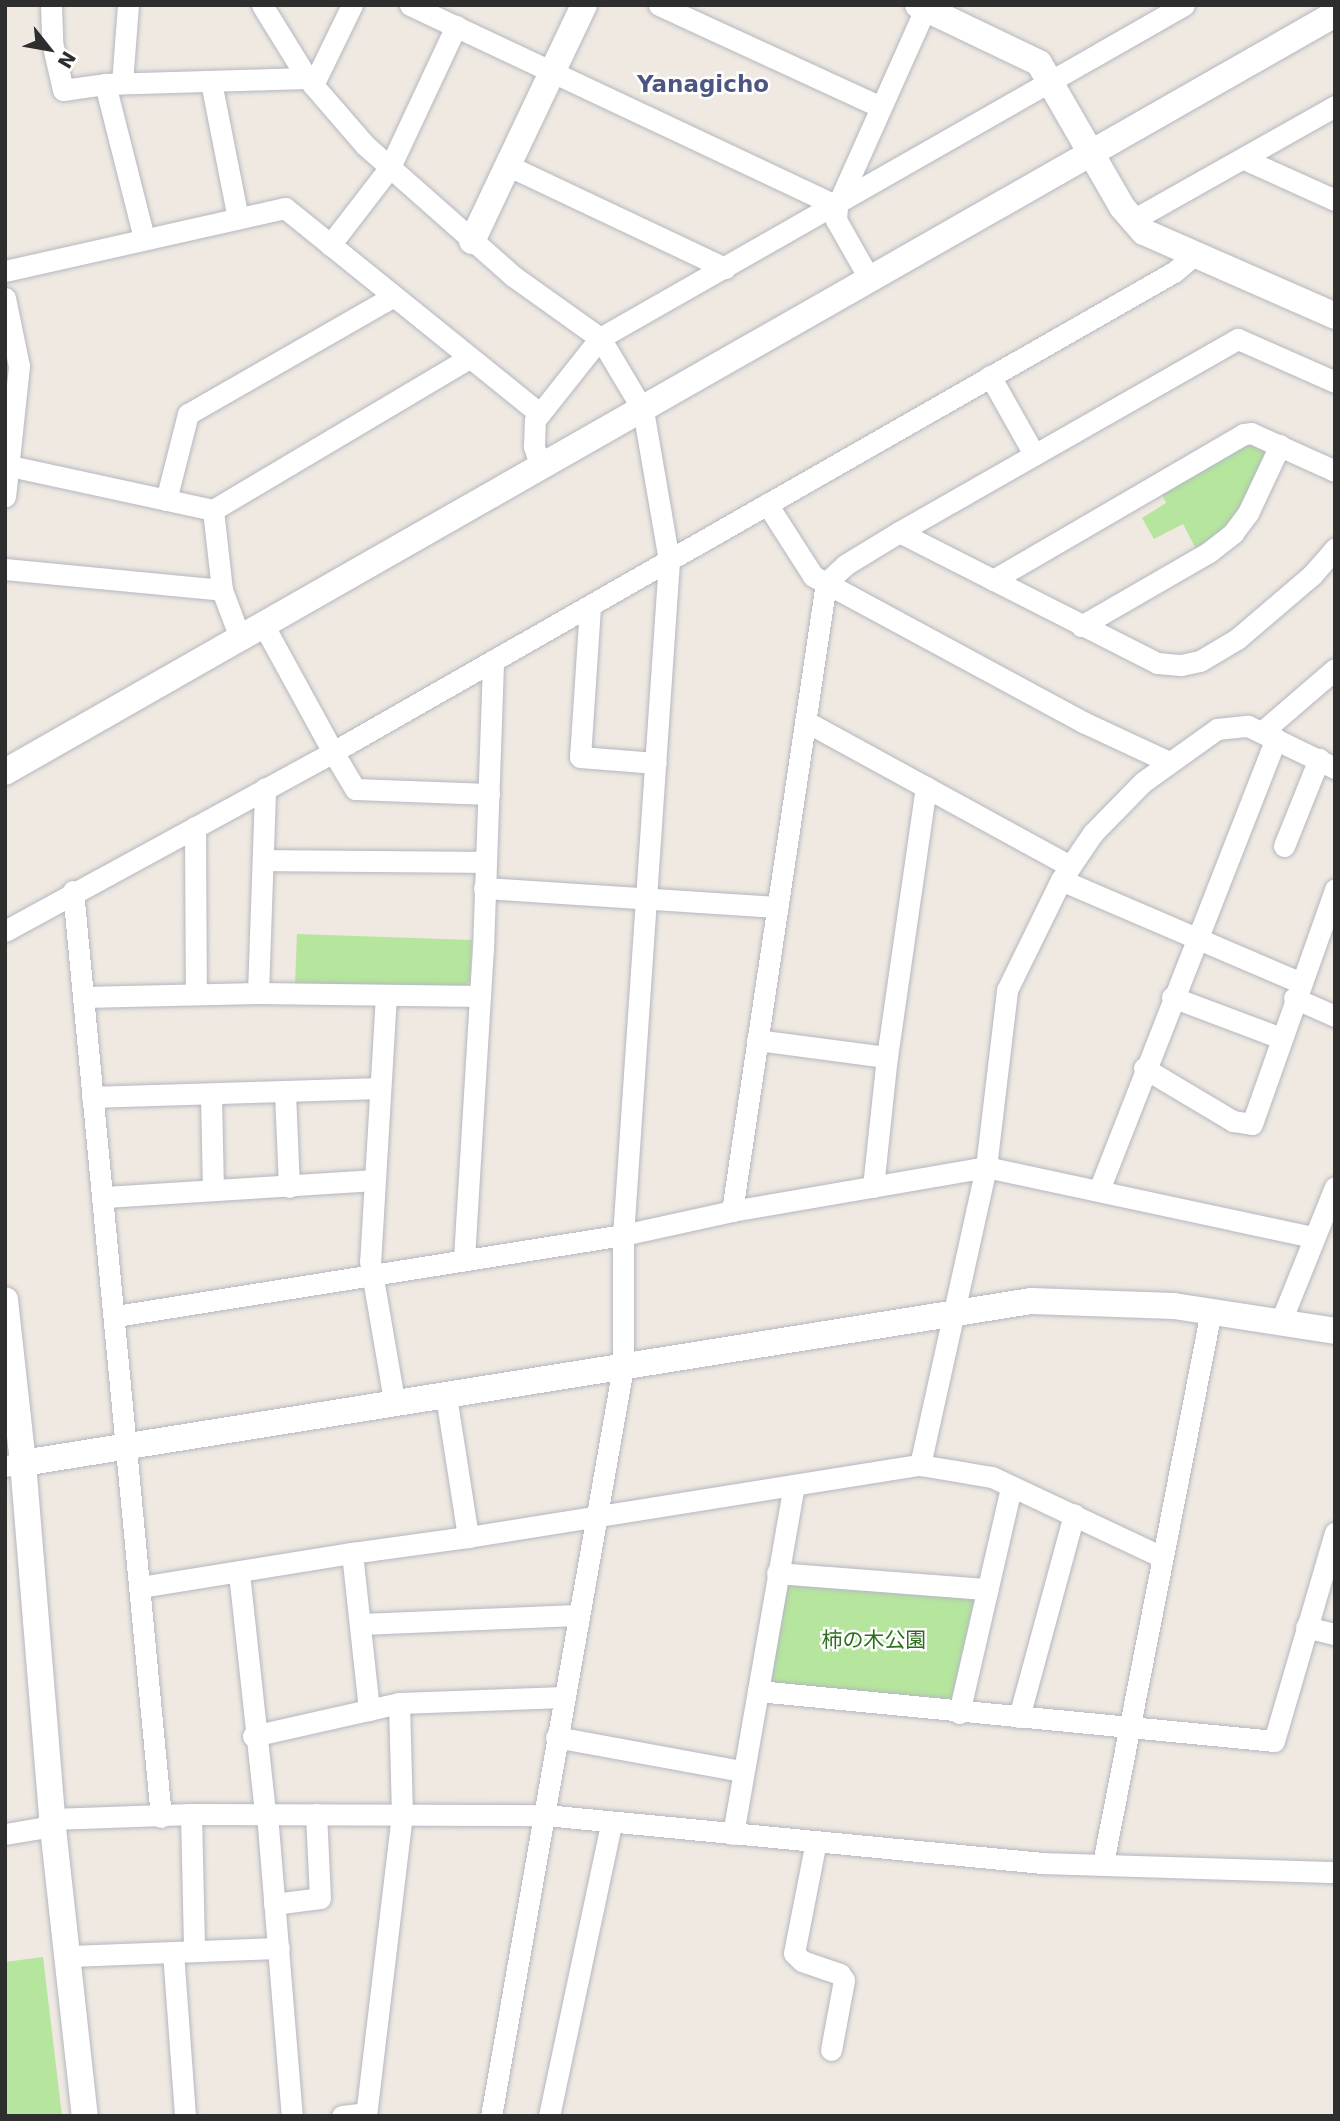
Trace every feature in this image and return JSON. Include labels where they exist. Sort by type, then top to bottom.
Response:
[{"type":"street","points":[[51,5],[52,42],[63,90],[113,84],[310,81]]},
{"type":"street","points":[[128,5],[113,84],[144,239]]},
{"type":"street","points":[[262,5],[310,81],[339,120],[472,241],[600,338],[643,410],[669,561],[623,1236],[623,1367],[491,2116]]},
{"type":"street","points":[[310,81],[352,5]]},
{"type":"street","points":[[410,5],[837,206]]},
{"type":"street","points":[[472,241],[584,5]]},
{"type":"street","points":[[659,5],[879,106]]},
{"type":"street","points":[[869,278],[836,220],[837,206],[923,6],[1031,58],[1043,67],[1131,220],[1144,232],[1335,316]]},
{"type":"street","points":[[541,468],[534,433],[539,414],[600,338],[1052,83],[1180,6]]},
{"type":"street","points":[[5,772],[1329,17]]},
{"type":"street","points":[[330,245],[390,167],[456,26]]},
{"type":"street","points":[[211,82],[238,218]]},
{"type":"street","points":[[1131,220],[1335,106]]},
{"type":"street","points":[[1244,159],[1335,200]]},
{"type":"street","points":[[509,166],[725,268]]},
{"type":"street","points":[[5,271],[285,208],[539,414]]},
{"type":"street","points":[[5,932],[73,891],[333,752],[590,607],[1174,272],[1194,254]]},
{"type":"street","points":[[166,500],[188,414],[394,296]]},
{"type":"street","points":[[5,298],[19,366],[5,496]]},
{"type":"street","points":[[732,1211],[826,583],[845,565],[899,532],[1238,339],[1335,382]]},
{"type":"street","points":[[10,466],[214,510],[469,358]]},
{"type":"street","points":[[990,376],[1034,454]]},
{"type":"street","points":[[993,580],[1244,434],[1280,445],[1335,471]]},
{"type":"street","points":[[1081,626],[1209,552],[1233,533],[1248,513],[1280,445]]},
{"type":"street","points":[[767,504],[813,576],[1083,722],[1167,761]]},
{"type":"street","points":[[214,510],[222,590],[240,638]]},
{"type":"street","points":[[899,532],[1157,663],[1200,661],[1237,639],[1312,575],[1335,549]]},
{"type":"street","points":[[5,569],[222,590]]},
{"type":"street","points":[[590,607],[580,757],[656,763]]},
{"type":"street","points":[[264,626],[355,789],[489,794]]},
{"type":"street","points":[[464,1258],[480,996],[493,660]]},
{"type":"street","points":[[1099,1190],[1196,937],[1269,734],[1335,669]]},
{"type":"street","points":[[805,721],[926,787],[1066,873],[1298,990],[1335,1016]]},
{"type":"street","points":[[920,1465],[986,1167],[1007,990],[1066,873],[1093,833],[1167,761],[1217,729],[1248,726],[1327,763],[1284,846]]},
{"type":"street","points":[[873,1186],[887,1057],[926,787]]},
{"type":"street","points":[[258,993],[265,788]]},
{"type":"street","points":[[195,827],[196,995]]},
{"type":"street","points":[[263,860],[484,862]]},
{"type":"street","points":[[484,888],[777,907]]},
{"type":"street","points":[[1144,1068],[1233,1121],[1252,1124],[1335,889]]},
{"type":"street","points":[[73,891],[116,1315],[161,1817]]},
{"type":"street","points":[[83,997],[258,993],[480,996]]},
{"type":"street","points":[[386,995],[372,1180],[373,1274],[395,1405]]},
{"type":"street","points":[[1172,998],[1281,1038]]},
{"type":"street","points":[[757,1040],[887,1057]]},
{"type":"street","points":[[92,1097],[378,1088]]},
{"type":"street","points":[[285,1092],[289,1187]]},
{"type":"street","points":[[211,1095],[214,1190]]},
{"type":"street","points":[[116,1315],[464,1258],[623,1236],[732,1211],[986,1167],[1322,1232]]},
{"type":"street","points":[[104,1197],[372,1180]]},
{"type":"street","points":[[1281,1321],[1322,1232],[1335,1187]]},
{"type":"street","points":[[5,1300],[14,1464],[85,2116]]},
{"type":"street","points":[[14,1464],[1031,1301],[1085,1300],[1211,1311],[1335,1331]]},
{"type":"street","points":[[1103,1863],[1126,1729],[1211,1311]]},
{"type":"street","points":[[446,1396],[468,1537]]},
{"type":"street","points":[[141,1587],[920,1465],[967,1470],[1074,1514],[1162,1557]]},
{"type":"street","points":[[733,1834],[794,1486]]},
{"type":"street","points":[[959,1713],[1012,1488]]},
{"type":"street","points":[[1019,1717],[1074,1514]]},
{"type":"street","points":[[758,1691],[959,1713],[1274,1741],[1335,1533]]},
{"type":"street","points":[[352,1553],[369,1710]]},
{"type":"street","points":[[239,1573],[253,1736],[266,1814],[292,2116]]},
{"type":"street","points":[[777,1573],[987,1589]]},
{"type":"street","points":[[360,1624],[578,1615]]},
{"type":"street","points":[[1306,1627],[1335,1634]]},
{"type":"street","points":[[253,1736],[399,1703],[564,1698]]},
{"type":"street","points":[[342,2116],[366,2114],[402,1816],[399,1703]]},
{"type":"street","points":[[556,1737],[742,1771]]},
{"type":"street","points":[[5,1834],[53,1823],[191,1814],[545,1815],[611,1824],[1043,1863],[1335,1872]]},
{"type":"street","points":[[185,2116],[183,1951],[191,1814]]},
{"type":"street","points":[[274,1904],[320,1898],[316,1814]]},
{"type":"street","points":[[549,2116],[611,1824]]},
{"type":"street","points":[[816,1841],[794,1954],[802,1961],[840,1974],[844,1980],[831,2050]]},
{"type":"street","points":[[68,1956],[279,1948]]},
{"type":"green space","points":[[1254,441],[1265,446],[1268,455],[1227,529],[1197,551],[1183,524],[1154,539],[1142,518],[1166,503],[1161,492],[1242,443]]},
{"type":"green space","points":[[297,934],[472,940],[470,981],[463,988],[295,986]]},
{"type":"green space","name":"柿の木公園","points":[[785,1584],[975,1597],[951,1701],[773,1683],[770,1677]]},
{"type":"green space","points":[[43,1957],[62,2116],[5,2116],[5,1962]]},
{"type":"district","name":"Yanagicho","points":[[703,84]]}]
